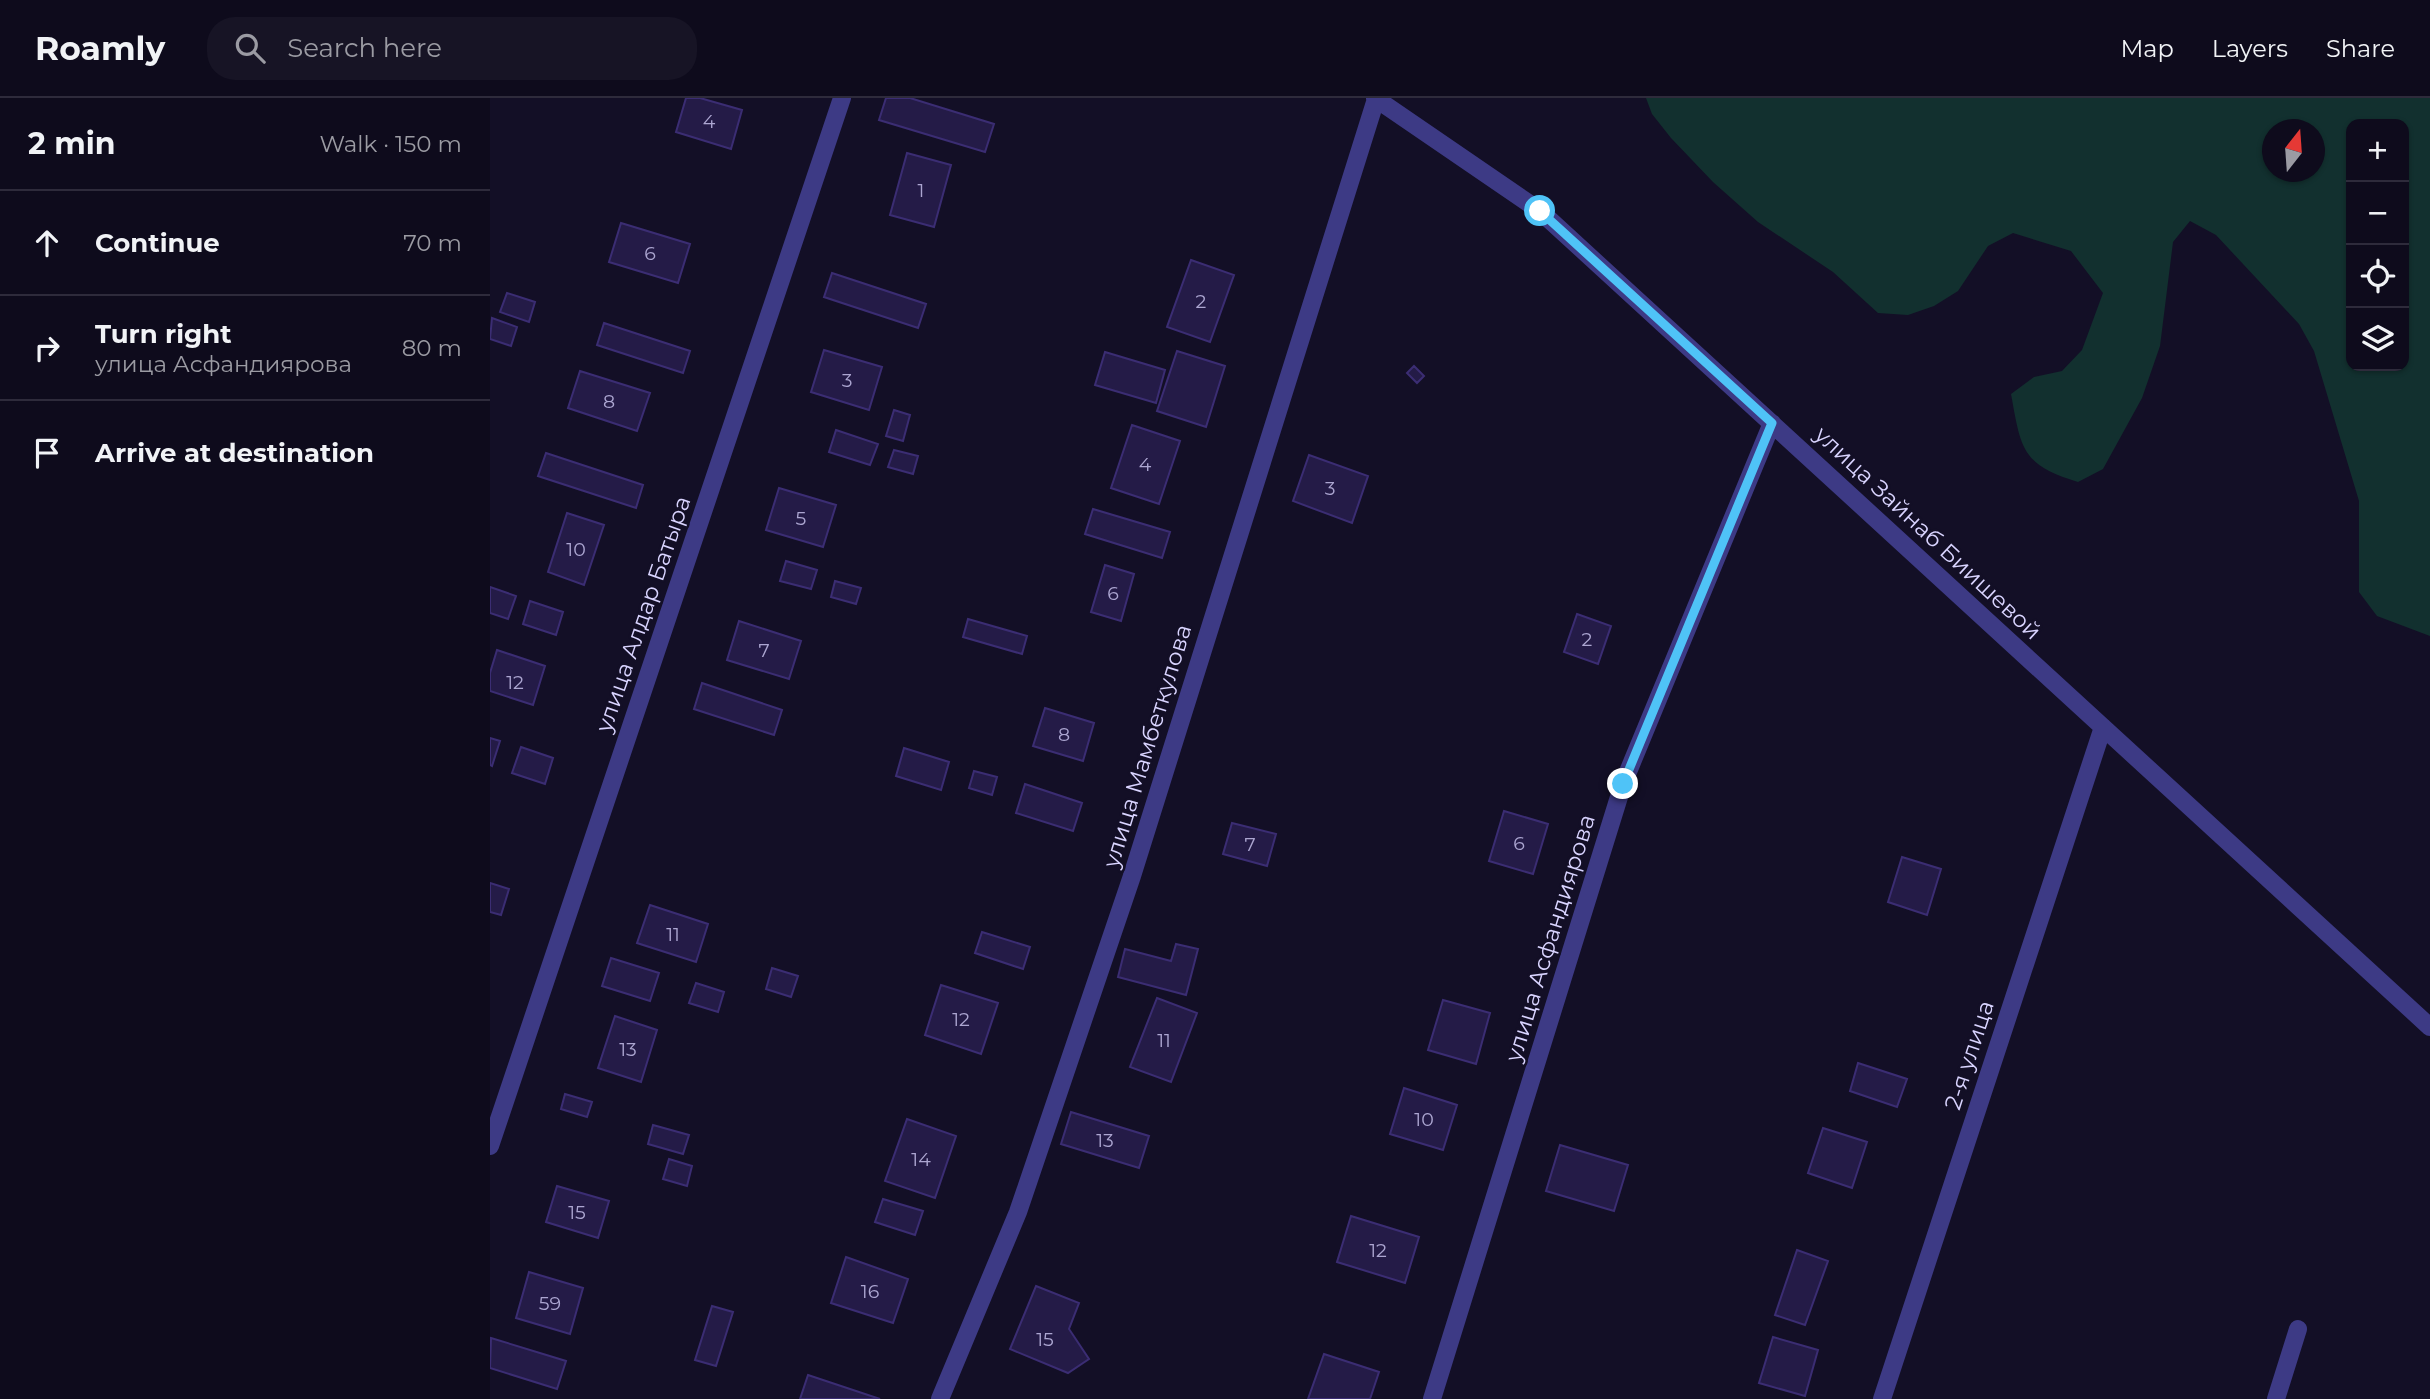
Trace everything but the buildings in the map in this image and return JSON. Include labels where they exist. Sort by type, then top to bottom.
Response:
[{"type":"street","name":"улица Алдар Батыра","points":[[490,1146],[842,98]]},
{"type":"street","name":"улица Зайнаб Биишевой","points":[[1375,99],[1540,211],[2430,1027]]},
{"type":"street","name":"улица Мамбеткулова","points":[[940,1399],[1018,1212],[1132,876],[1375,99]]},
{"type":"street","name":"улица Асфандиярова","points":[[1432,1399],[1623,784],[1772,423]]},
{"type":"street","name":"2-я улица","points":[[1882,1399],[2103,727]]},
{"type":"street","points":[[2276,1399],[2298,1329]]},
{"type":"green space","points":[[1646,98],[2430,98],[2430,636],[2377,616],[2359,592],[2359,501],[2314,351],[2299,324],[2216,235],[2190,221],[2173,242],[2160,346],[2142,398],[2103,469],[2078,482],[2045,469],[2027,452],[2018,428],[2011,394],[2034,377],[2062,371],[2082,350],[2103,293],[2071,251],[2013,233],[1988,246],[1958,291],[1934,306],[1908,315],[1878,313],[1833,272],[1758,222],[1713,182],[1652,114]]},
{"type":"route","points":[[1540,211],[1772,423],[1623,784]]}]
